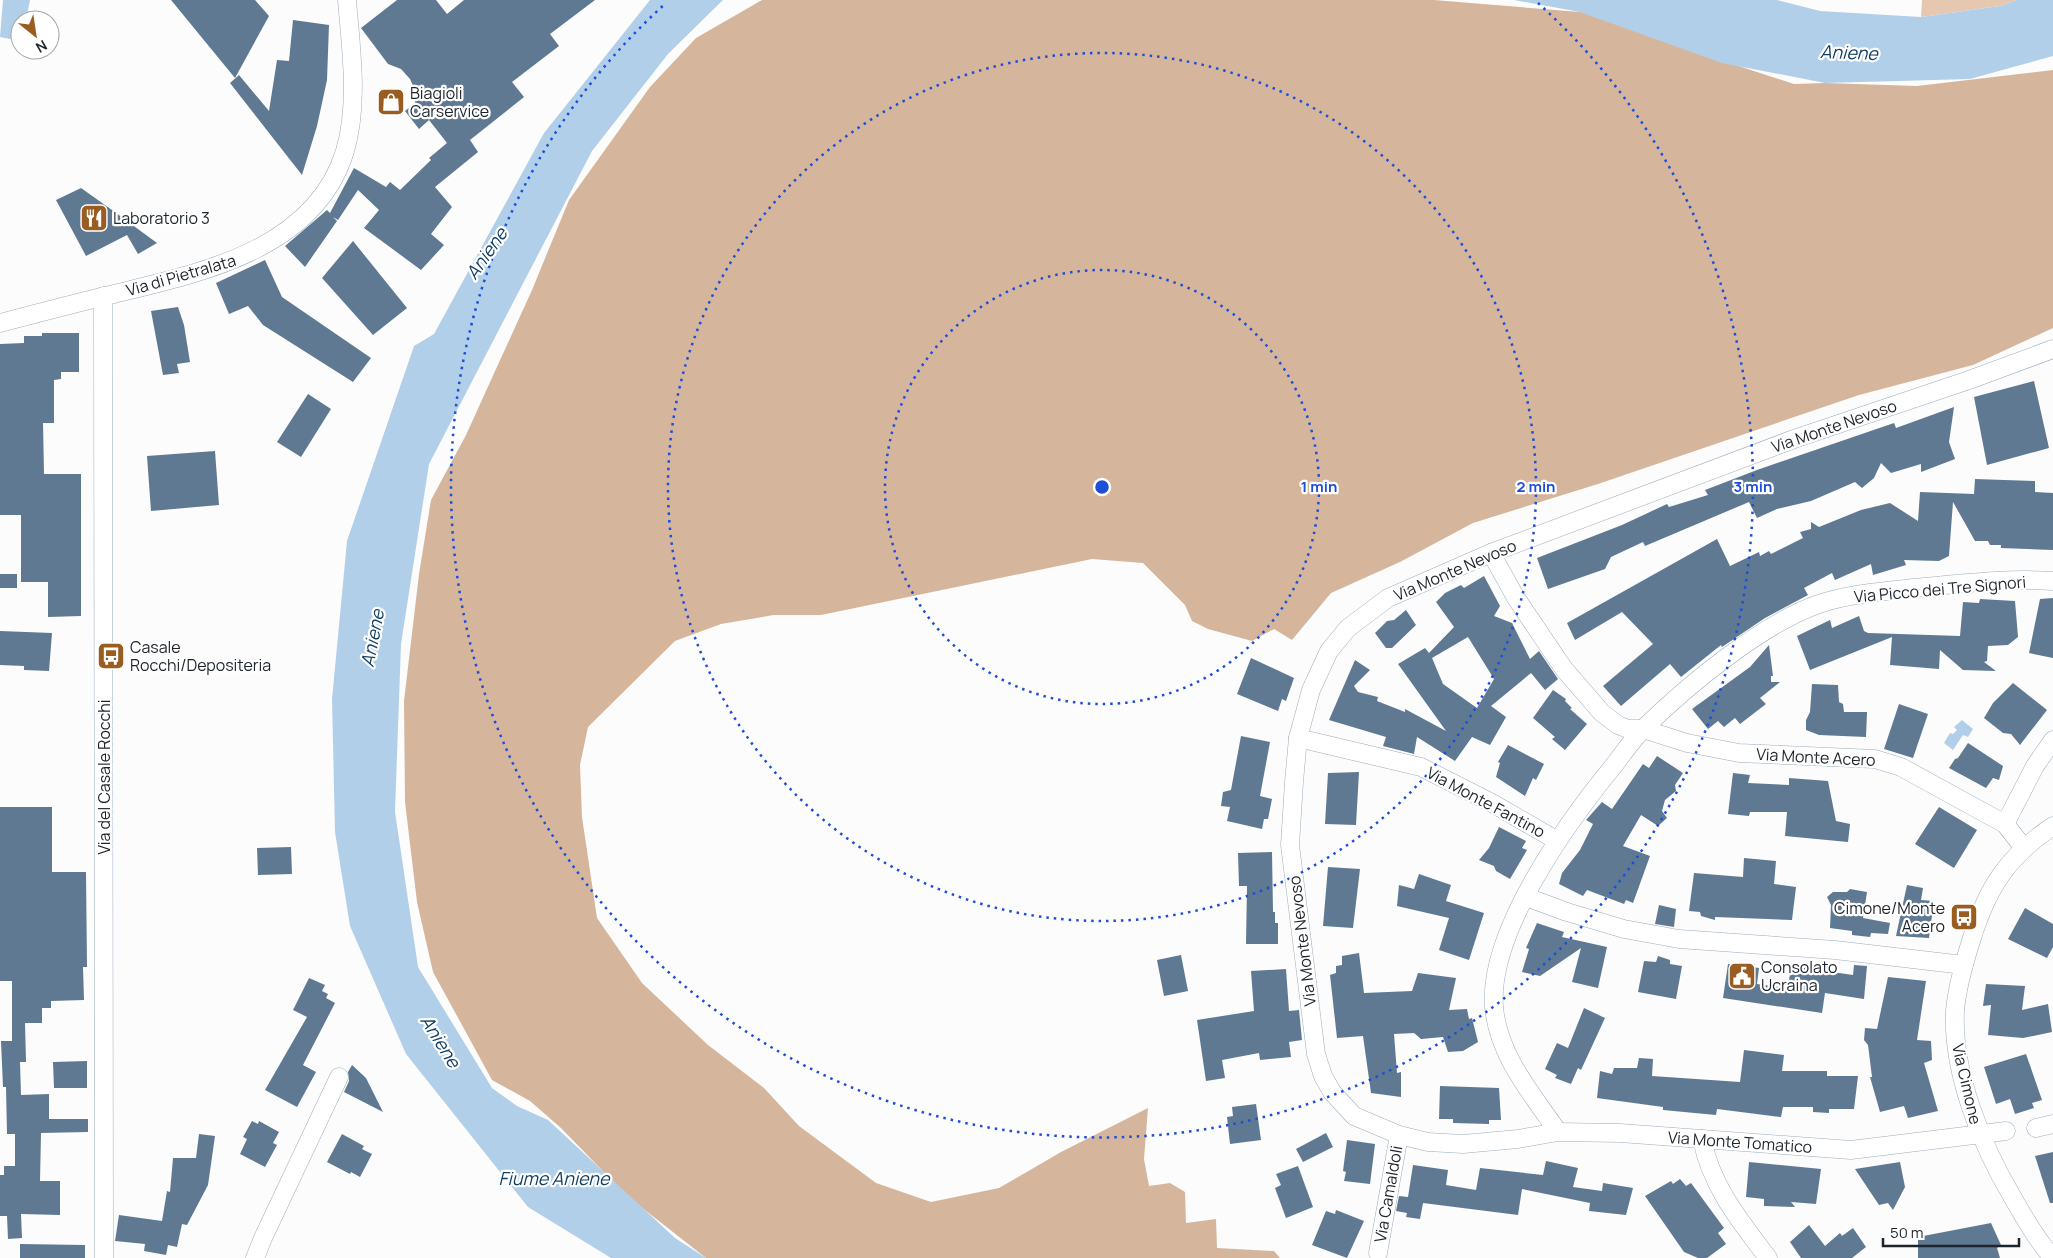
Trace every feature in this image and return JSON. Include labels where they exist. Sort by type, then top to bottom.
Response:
[{"type":"street","name":"Via di Pietralata","points":[[0,323],[207,270],[245,256],[287,229],[321,195],[340,164],[350,124],[352,75],[347,0]]},
{"type":"street","name":"Via del Casale Rocchi","points":[[103,296],[104,1258]]},
{"type":"street","name":"Via Monte Nevoso","points":[[1558,1132],[1518,1139],[1463,1144],[1428,1142],[1398,1135],[1360,1119],[1344,1106],[1327,1084],[1316,1054],[1290,846],[1298,738],[1320,665],[1348,628],[1388,598],[1491,553],[1794,439],[1968,380],[2053,348]]},
{"type":"street","name":"Via Monte Acero","points":[[1491,553],[1516,598],[1547,645],[1584,692],[1606,717],[1618,726],[1628,729],[1643,729],[1687,742],[1739,753],[1881,760],[1901,766],[2005,824],[2024,848]]},
{"type":"street","name":"Via Picco dei Tre Signori","points":[[1558,1132],[1510,1060],[1500,1034],[1494,1008],[1495,986],[1501,959],[1526,896],[1556,840],[1592,791],[1643,729],[1715,667],[1764,632],[1816,605],[1870,593],[1907,589],[1996,580],[2053,581]]},
{"type":"street","name":"Via Monte Fantino","points":[[1298,738],[1420,767],[1492,803],[1556,840]]},
{"type":"street","points":[[2005,824],[2035,766],[2053,740]]},
{"type":"street","name":"Via Cimone","points":[[2053,826],[2024,848],[2004,869],[1993,885],[1977,920],[1964,965],[1957,998],[1956,1033],[1961,1066],[1979,1133],[2005,1184],[2042,1244],[2053,1258]]},
{"type":"street","points":[[1526,896],[1567,912],[1624,929],[1679,939],[1801,947],[1964,965]]},
{"type":"street","points":[[256,1258],[263,1238],[339,1077]]},
{"type":"street","name":"Via Monte Tomatico","points":[[1558,1132],[1702,1139],[1851,1150],[2006,1131]]},
{"type":"street","name":"Via Camaldoli","points":[[1378,1253],[1398,1135]]},
{"type":"street","points":[[1702,1139],[1708,1167],[1722,1194],[1768,1258]]},
{"type":"shaded area","points":[[762,0],[1434,0],[1580,12],[1604,16],[1708,56],[1794,84],[1825,83],[1917,86],[2053,70],[2053,328],[1973,365],[1859,395],[1598,484],[1473,523],[1400,562],[1331,593],[1292,640],[1274,629],[1252,641],[1208,629],[1192,621],[1185,605],[1143,563],[1092,559],[821,615],[774,615],[721,624],[675,641],[588,727],[580,765],[582,817],[597,918],[642,983],[708,1045],[764,1088],[799,1126],[876,1183],[931,1202],[999,1188],[1061,1152],[1148,1108],[1144,1159],[1149,1186],[1170,1183],[1185,1192],[1186,1223],[1216,1219],[1217,1248],[1274,1251],[1280,1258],[706,1258],[627,1196],[561,1128],[530,1101],[492,1080],[433,972],[417,902],[405,802],[404,701],[419,574],[431,500],[466,435],[532,290],[569,200],[650,87],[696,38]]},
{"type":"shaded area","points":[[1922,0],[2017,0],[2000,6],[1921,17]]},
{"type":"water","points":[[3,0],[30,0],[28,10],[10,10],[10,39],[0,37]]},
{"type":"water","name":"Fiume Aniene","points":[[650,0],[723,0],[668,54],[592,151],[429,464],[401,644],[395,812],[418,967],[492,1088],[517,1106],[548,1120],[675,1238],[706,1258],[611,1258],[528,1207],[406,1054],[350,926],[335,832],[332,699],[347,541],[414,346],[434,334],[544,133]]},
{"type":"water","name":"Aniene","points":[[1514,0],[1777,0],[1820,11],[1921,17],[2000,6],[2017,0],[2053,0],[2053,56],[1970,79],[1825,83],[1722,63],[1580,12]]},
{"type":"water","points":[[1962,720],[1973,729],[1968,737],[1963,735],[1953,750],[1944,743],[1950,733],[1953,734],[1957,730],[1954,727]]},
{"type":"building","points":[[171,0],[255,0],[269,16],[235,78]]},
{"type":"building","points":[[397,0],[436,0],[447,14],[464,0],[595,0],[550,34],[559,46],[512,82],[524,97],[470,140],[478,152],[435,187],[452,207],[431,234],[444,245],[421,270],[364,228],[379,210],[358,190],[338,220],[333,217],[337,221],[305,267],[285,246],[327,210],[330,213],[354,168],[386,187],[390,182],[400,190],[431,160],[429,158],[447,143],[429,120],[419,129],[405,111],[415,103],[415,90],[410,79],[401,69],[388,64],[361,28]]},
{"type":"building","points":[[293,20],[329,25],[327,80],[317,126],[302,175],[230,83],[239,75],[269,111],[277,60],[289,61]]},
{"type":"building","name":"Laboratorio 3","points":[[81,188],[157,243],[138,254],[127,235],[86,256],[56,200]]},
{"type":"building","points":[[353,241],[407,308],[373,335],[322,278]]},
{"type":"building","points":[[265,260],[282,297],[371,358],[353,382],[263,325],[248,306],[229,314],[216,283]]},
{"type":"building","points":[[178,307],[184,325],[190,362],[177,364],[179,373],[163,375],[151,311]]},
{"type":"building","points":[[42,333],[79,333],[79,372],[61,372],[61,379],[54,380],[54,423],[43,423],[44,474],[81,474],[81,616],[48,617],[48,582],[21,582],[21,515],[0,515],[0,344],[24,343],[24,336],[42,336]]},
{"type":"building","points":[[2034,381],[2049,448],[1987,465],[1974,397]]},
{"type":"building","points":[[308,394],[331,409],[301,457],[277,442]]},
{"type":"building","points":[[1954,407],[1949,442],[1955,459],[1921,472],[1921,464],[1891,473],[1881,463],[1874,478],[1862,488],[1855,482],[1811,501],[1777,509],[1757,518],[1749,502],[1645,546],[1643,542],[1611,557],[1605,569],[1548,589],[1537,558],[1622,525],[1667,504],[1669,507],[1708,495],[1705,490],[1757,470],[1894,423],[1896,428]]},
{"type":"building","points":[[215,451],[219,505],[151,511],[147,456]]},
{"type":"building","points":[[1975,479],[2035,481],[2035,492],[2053,493],[2053,550],[2001,548],[2001,545],[1990,545],[1988,541],[1975,541],[1953,502],[1949,556],[1939,561],[1904,560],[1906,565],[1873,575],[1871,564],[1835,580],[1832,573],[1804,588],[1808,595],[1765,618],[1722,647],[1721,645],[1681,677],[1670,664],[1621,706],[1603,686],[1653,644],[1622,612],[1575,640],[1567,623],[1717,539],[1730,566],[1759,552],[1760,556],[1769,551],[1771,554],[1803,538],[1800,532],[1811,529],[1811,522],[1819,527],[1861,510],[1890,503],[1918,521],[1920,492],[1974,494]]},
{"type":"building","points":[[0,574],[17,574],[17,588],[0,588]]},
{"type":"building","points":[[1484,576],[1500,606],[1494,616],[1512,623],[1530,659],[1539,651],[1558,679],[1545,690],[1531,673],[1491,706],[1506,717],[1490,745],[1472,737],[1455,761],[1417,737],[1414,754],[1383,746],[1386,737],[1329,720],[1355,660],[1370,670],[1354,686],[1358,692],[1378,697],[1377,701],[1405,712],[1405,709],[1446,731],[1398,664],[1425,648],[1429,653],[1454,627],[1436,602],[1445,593],[1461,585],[1464,588]],"holes":[[[1468,637],[1494,679],[1477,708],[1443,684],[1432,658]]]},
{"type":"building","points":[[2053,598],[2053,658],[2029,653],[2040,599]]},
{"type":"building","points":[[1980,599],[2015,601],[2018,637],[2008,645],[1988,646],[1987,661],[1984,662],[1996,671],[1963,670],[1940,650],[1939,669],[1890,665],[1892,637],[1810,670],[1797,636],[1830,620],[1832,628],[1859,616],[1864,631],[1868,633],[1960,636],[1963,602],[1979,603]]},
{"type":"building","points":[[1406,610],[1416,625],[1392,648],[1386,648],[1375,633],[1387,621],[1394,620]]},
{"type":"building","points":[[0,631],[52,633],[49,671],[24,670],[24,666],[0,665]]},
{"type":"building","points":[[1769,645],[1773,676],[1771,676],[1771,682],[1780,682],[1760,698],[1766,704],[1740,724],[1735,718],[1724,727],[1718,721],[1708,729],[1692,709],[1750,667]]},
{"type":"building","points":[[1251,658],[1294,678],[1286,701],[1282,699],[1278,711],[1237,694]]},
{"type":"building","points":[[2013,683],[2047,710],[2020,745],[2011,734],[2003,733],[1984,718],[1993,703]]},
{"type":"building","points":[[1812,684],[1838,685],[1839,702],[1843,704],[1844,712],[1867,712],[1866,737],[1819,735],[1806,730],[1806,720],[1810,712]]},
{"type":"building","points":[[1553,690],[1566,699],[1565,701],[1572,708],[1570,709],[1587,724],[1565,750],[1552,739],[1555,737],[1533,718]]},
{"type":"building","points":[[1899,704],[1928,714],[1913,758],[1884,749]]},
{"type":"building","points":[[1241,736],[1270,742],[1260,796],[1272,799],[1268,819],[1264,819],[1262,829],[1227,821],[1230,807],[1221,806],[1223,792],[1231,790]]},
{"type":"building","points":[[1968,743],[2003,766],[1999,780],[1993,778],[1986,788],[1949,768]]},
{"type":"building","points":[[1508,745],[1544,764],[1536,780],[1533,778],[1525,796],[1496,777],[1500,763],[1498,762]]},
{"type":"building","points":[[1657,756],[1683,773],[1675,785],[1676,791],[1665,800],[1662,811],[1667,818],[1658,826],[1641,815],[1623,846],[1650,856],[1633,903],[1626,900],[1624,904],[1587,890],[1583,896],[1559,884],[1562,873],[1580,850],[1593,824],[1586,820],[1602,802],[1612,809],[1643,764],[1649,768]]},
{"type":"building","points":[[1359,772],[1356,825],[1325,824],[1328,773]]},
{"type":"building","points":[[1733,773],[1750,775],[1748,783],[1789,785],[1789,778],[1828,781],[1836,821],[1850,824],[1848,842],[1785,836],[1787,812],[1750,812],[1749,816],[1728,814]]},
{"type":"building","points":[[0,807],[52,807],[52,872],[86,872],[87,967],[83,967],[84,1000],[51,1001],[51,1008],[42,1008],[42,1023],[25,1023],[26,1062],[20,1062],[21,1095],[49,1094],[49,1119],[88,1119],[88,1132],[41,1133],[40,1181],[60,1181],[60,1215],[21,1214],[22,1238],[8,1239],[7,1216],[0,1216],[0,1175],[4,1175],[4,1166],[15,1166],[15,1134],[7,1134],[6,1087],[3,1087],[1,1041],[12,1041],[12,981],[0,981]]},
{"type":"building","points":[[1939,807],[1977,830],[1954,868],[1915,844]]},
{"type":"building","points":[[1499,827],[1526,841],[1522,848],[1527,850],[1510,879],[1496,871],[1494,866],[1479,860],[1489,848]]},
{"type":"building","points":[[291,847],[292,874],[258,875],[257,848]]},
{"type":"building","points":[[1272,852],[1273,912],[1275,912],[1275,923],[1278,923],[1278,944],[1246,944],[1247,886],[1239,886],[1238,853]]},
{"type":"building","points":[[1744,858],[1776,861],[1774,884],[1796,887],[1792,920],[1715,917],[1715,920],[1701,916],[1700,912],[1689,911],[1694,873],[1743,877]]},
{"type":"building","points":[[1328,867],[1360,869],[1353,928],[1323,926]]},
{"type":"building","points":[[1419,874],[1451,885],[1446,901],[1484,913],[1469,960],[1439,950],[1449,918],[1397,906],[1399,885],[1414,889]]},
{"type":"building","points":[[1907,885],[1923,888],[1921,900],[1934,901],[1929,938],[1896,936]]},
{"type":"building","points":[[1850,889],[1867,892],[1863,918],[1890,923],[1888,934],[1871,933],[1870,937],[1852,935],[1852,931],[1830,928],[1831,905],[1827,897],[1833,892],[1847,892]]},
{"type":"building","points":[[1659,905],[1676,909],[1674,927],[1655,924]]},
{"type":"building","points":[[2025,908],[2053,924],[2053,947],[2047,958],[2008,939]]},
{"type":"building","points":[[1537,923],[1564,932],[1562,937],[1607,947],[1598,988],[1572,982],[1581,948],[1540,976],[1522,972],[1529,949],[1526,948]]},
{"type":"building","points":[[1359,953],[1364,993],[1412,991],[1418,973],[1456,978],[1449,1010],[1467,1009],[1469,1019],[1472,1018],[1478,1042],[1463,1051],[1448,1052],[1443,1037],[1421,1039],[1414,1033],[1394,1034],[1397,1073],[1401,1072],[1401,1097],[1371,1093],[1363,1036],[1337,1038],[1330,975],[1336,973],[1336,966],[1342,965],[1342,956]]},
{"type":"building","points":[[1181,955],[1188,991],[1164,996],[1157,960]]},
{"type":"building","points":[[1658,956],[1670,960],[1670,964],[1682,966],[1676,999],[1638,992],[1644,961],[1656,962]]},
{"type":"building","points":[[1728,964],[1759,968],[1757,984],[1788,988],[1791,966],[1853,975],[1854,965],[1867,966],[1864,999],[1825,993],[1822,1013],[1723,998]]},
{"type":"building","points":[[1286,969],[1289,1011],[1299,1010],[1302,1040],[1289,1042],[1291,1057],[1260,1060],[1259,1053],[1222,1060],[1225,1078],[1206,1081],[1197,1020],[1254,1011],[1251,971]]},
{"type":"building","points":[[1888,977],[1926,981],[1917,1040],[1931,1041],[1932,1060],[1924,1063],[1938,1111],[1908,1118],[1904,1106],[1880,1112],[1870,1077],[1872,1077],[1868,1045],[1864,1040],[1865,1028],[1877,1029]]},
{"type":"building","points":[[309,978],[325,985],[322,991],[328,994],[326,998],[335,1003],[303,1065],[316,1072],[297,1107],[265,1090],[307,1017],[293,1010]]},
{"type":"building","points":[[1986,984],[2025,986],[2022,1010],[2048,1004],[2052,1032],[2023,1038],[1988,1035],[1991,1005],[1983,1006]]},
{"type":"building","points":[[1584,1008],[1605,1018],[1581,1070],[1578,1068],[1571,1084],[1555,1078],[1557,1075],[1545,1069],[1557,1043],[1568,1048]]},
{"type":"building","points":[[1744,1050],[1784,1055],[1782,1071],[1827,1071],[1827,1076],[1858,1076],[1854,1109],[1829,1109],[1829,1113],[1813,1112],[1813,1107],[1783,1107],[1781,1117],[1717,1109],[1716,1115],[1663,1110],[1663,1107],[1597,1098],[1600,1071],[1612,1074],[1614,1068],[1637,1068],[1639,1058],[1653,1059],[1652,1076],[1740,1082]]},
{"type":"building","points":[[2026,1054],[2042,1100],[2032,1103],[2034,1108],[2015,1114],[2010,1099],[1996,1104],[1984,1067]]},
{"type":"building","points":[[87,1061],[87,1088],[54,1088],[53,1062]]},
{"type":"building","points":[[352,1065],[366,1078],[383,1112],[344,1092],[349,1081],[348,1072]]},
{"type":"building","points":[[1440,1086],[1499,1088],[1501,1120],[1489,1120],[1489,1124],[1453,1123],[1453,1119],[1439,1119]]},
{"type":"building","points":[[1256,1104],[1261,1140],[1230,1144],[1227,1117],[1233,1116],[1232,1107]]},
{"type":"building","points":[[252,1121],[258,1124],[259,1121],[279,1132],[273,1143],[277,1145],[265,1167],[240,1154],[247,1139],[243,1137]]},
{"type":"building","points":[[1326,1133],[1333,1147],[1303,1162],[1296,1149]]},
{"type":"building","points":[[199,1134],[215,1136],[208,1185],[187,1225],[182,1224],[177,1247],[168,1245],[166,1255],[144,1251],[145,1244],[115,1241],[119,1215],[162,1221],[167,1191],[170,1192],[173,1158],[196,1158]]},
{"type":"building","points":[[342,1134],[364,1146],[362,1149],[372,1154],[360,1177],[327,1162]]},
{"type":"building","points":[[1347,1140],[1375,1144],[1370,1184],[1344,1181],[1346,1172],[1343,1171]]},
{"type":"building","points":[[2053,1152],[2053,1203],[2050,1203],[2035,1156]]},
{"type":"building","points":[[1546,1161],[1578,1168],[1573,1187],[1602,1191],[1603,1183],[1633,1188],[1626,1215],[1589,1211],[1590,1203],[1522,1189],[1518,1215],[1423,1203],[1420,1219],[1406,1217],[1407,1213],[1396,1211],[1399,1196],[1408,1197],[1413,1165],[1448,1170],[1446,1185],[1476,1190],[1480,1168],[1543,1175]]},
{"type":"building","points":[[1749,1162],[1821,1169],[1816,1204],[1791,1202],[1795,1207],[1764,1206],[1764,1199],[1746,1197]]},
{"type":"building","points":[[1900,1162],[1905,1187],[1893,1210],[1888,1203],[1879,1205],[1855,1169]]},
{"type":"building","points":[[1298,1166],[1313,1207],[1286,1218],[1275,1188],[1281,1185],[1276,1174]]},
{"type":"building","points":[[1680,1179],[1686,1186],[1691,1183],[1724,1228],[1718,1233],[1726,1244],[1707,1258],[1698,1258],[1684,1252],[1645,1196],[1671,1181],[1673,1184]]},
{"type":"building","points":[[1336,1210],[1364,1221],[1347,1258],[1312,1245],[1326,1211],[1335,1214]]},
{"type":"building","points":[[1991,1223],[2001,1245],[1997,1248],[2000,1258],[1918,1258],[1918,1237]]},
{"type":"building","points":[[1809,1225],[1825,1246],[1840,1233],[1842,1236],[1853,1228],[1866,1247],[1852,1258],[1801,1258],[1790,1242]]},
{"type":"building","points":[[20,1244],[85,1245],[85,1258],[20,1258]]},
{"type":"place","name":"Biagioli Carservice","points":[[391,102]]},
{"type":"place","name":"Laboratorio 3","points":[[94,218]]},
{"type":"place","name":"Casale Rocchi/Depositeria","points":[[111,656]]},
{"type":"place","name":"Cimone/Monte Acero","points":[[1964,917]]},
{"type":"place","name":"Consolato Ucraina","points":[[1742,976]]}]
